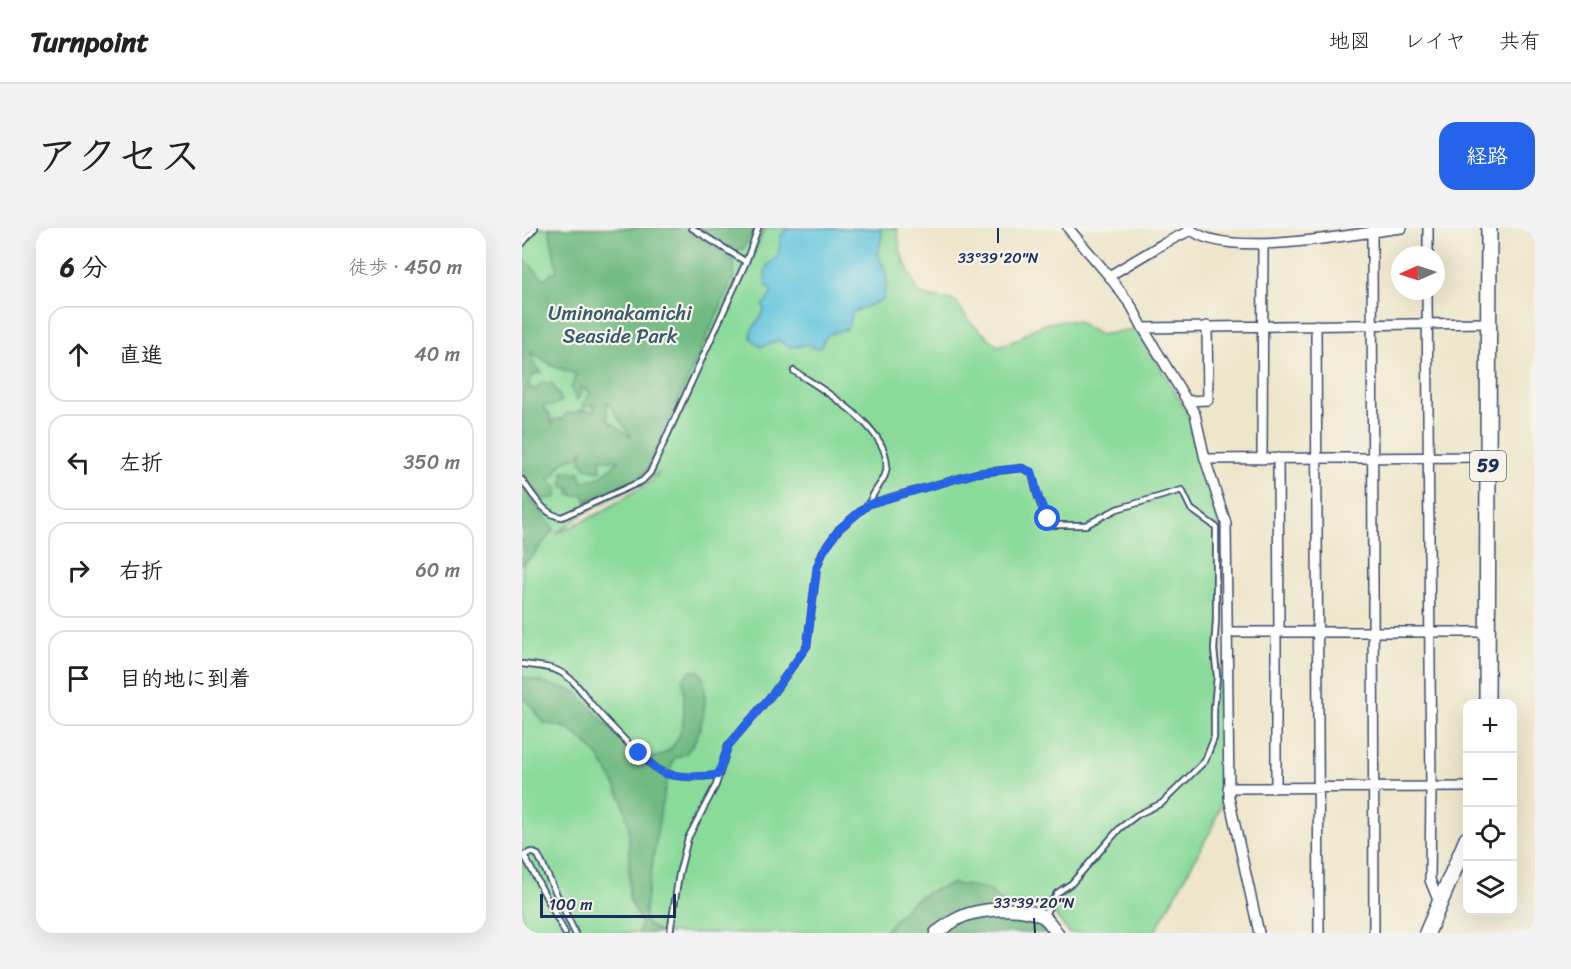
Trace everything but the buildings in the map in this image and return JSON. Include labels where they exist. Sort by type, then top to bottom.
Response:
[{"type":"main road","name":"59","points":[[1487,699],[1489,228]]},
{"type":"main road","points":[[1427,933],[1463,849]]},
{"type":"street","points":[[1068,228],[1132,307],[1195,414],[1205,459],[1226,522],[1228,788],[1230,806],[1259,933]]},
{"type":"street","points":[[1109,276],[1190,229],[1212,241],[1263,245],[1402,228]]},
{"type":"street","points":[[1428,228],[1428,246]]},
{"type":"street","points":[[1372,231],[1374,933]]},
{"type":"street","points":[[1263,245],[1263,459]]},
{"type":"street","points":[[1427,300],[1430,458],[1430,880],[1440,905]]},
{"type":"street","points":[[1143,328],[1488,323]]},
{"type":"street","points":[[1316,325],[1319,933]]},
{"type":"street","points":[[1187,401],[1208,400],[1207,326]]},
{"type":"street","points":[[1205,459],[1488,457]]},
{"type":"street","points":[[1276,787],[1278,458]]},
{"type":"street","points":[[1228,632],[1488,632]]},
{"type":"street","points":[[1228,788],[1463,787]]},
{"type":"street","points":[[936,933],[971,913],[1004,909],[1027,911],[1044,916],[1057,933]]},
{"type":"lane","points":[[522,244],[535,228]]},
{"type":"lane","points":[[692,228],[746,262]]},
{"type":"lane","points":[[522,480],[545,509],[554,517],[562,517],[642,481],[650,473],[746,262],[758,228]]},
{"type":"lane","points":[[794,371],[836,398],[871,429],[877,438],[885,458],[885,475],[872,493],[869,504]]},
{"type":"lane","points":[[670,933],[678,874],[688,838],[711,794],[728,746],[774,692],[807,646],[815,578],[823,552],[839,529],[869,504],[977,473],[1022,468],[1032,472],[1038,496],[1053,525],[1086,525],[1117,509],[1182,490],[1191,508],[1216,528],[1214,650],[1217,676],[1214,738],[1205,761],[1162,803],[1137,815],[1120,828],[1072,883],[1057,893],[1044,916]]},
{"type":"lane","points":[[522,664],[560,671],[569,677],[595,708],[639,753],[662,772],[688,776],[718,775]]},
{"type":"lane","points":[[566,933],[523,855],[531,852],[538,855],[575,933]]},
{"type":"green space","points":[[522,228],[763,228],[747,270],[765,228],[897,228],[901,253],[918,293],[956,301],[968,320],[998,346],[1017,340],[1031,330],[1048,323],[1077,321],[1100,335],[1135,329],[1167,378],[1191,421],[1198,457],[1220,528],[1221,804],[1211,830],[1154,933],[1069,933],[1053,912],[1041,905],[1007,901],[986,902],[927,933],[522,933]],"holes":[[[658,474],[655,479],[600,513],[555,534],[586,512]]]},
{"type":"green space","name":"Uminonakamichi Seaside Park","points":[[549,228],[687,228],[732,259],[734,263],[734,276],[647,471],[640,478],[591,500],[590,498],[587,502],[582,494],[574,496],[569,493],[571,488],[563,488],[563,472],[580,472],[582,482],[600,477],[619,461],[600,459],[601,471],[586,468],[581,461],[583,448],[579,457],[564,462],[555,475],[550,477],[549,479],[557,488],[557,497],[542,500],[522,474],[522,257],[544,279],[557,270]],"holes":[[[531,352],[555,367],[576,374],[571,389],[577,400],[582,392],[581,387],[591,393],[582,405],[583,407],[595,405],[593,412],[585,410],[566,414],[563,419],[555,419],[552,424],[550,415],[543,407],[562,401],[552,383],[542,382],[537,389],[529,388],[529,382],[534,374],[542,373],[534,364]],[[607,402],[610,405],[632,438],[612,423],[611,425],[607,419]]]},
{"type":"green space","points":[[698,228],[754,228],[743,249],[733,250]]},
{"type":"green space","points":[[522,487],[554,529],[532,557],[522,565]]},
{"type":"green space","points":[[691,671],[700,671],[703,680],[704,713],[693,744],[686,753],[674,758],[660,815],[645,905],[646,924],[661,933],[638,933],[641,922],[629,899],[629,827],[623,802],[599,757],[585,742],[567,728],[544,723],[522,697],[522,677],[575,691],[637,757],[652,758],[667,752],[680,735],[684,713],[683,679]]},
{"type":"green space","points":[[952,884],[979,887],[992,892],[1003,904],[1008,914],[1027,917],[1050,933],[884,933],[913,901],[929,892]]},
{"type":"water","points":[[789,228],[881,229],[878,255],[885,269],[887,283],[883,300],[853,312],[847,329],[828,335],[821,347],[816,348],[806,344],[792,347],[779,340],[761,347],[751,338],[751,332],[764,311],[763,304],[772,292],[766,284],[767,266],[778,256],[781,235]]},
{"type":"route","points":[[639,753],[662,772],[707,777],[718,775],[728,746],[774,692],[807,646],[813,589],[817,567],[823,552],[839,529],[869,504],[977,473],[1022,468],[1032,472],[1038,496],[1048,519]]}]
